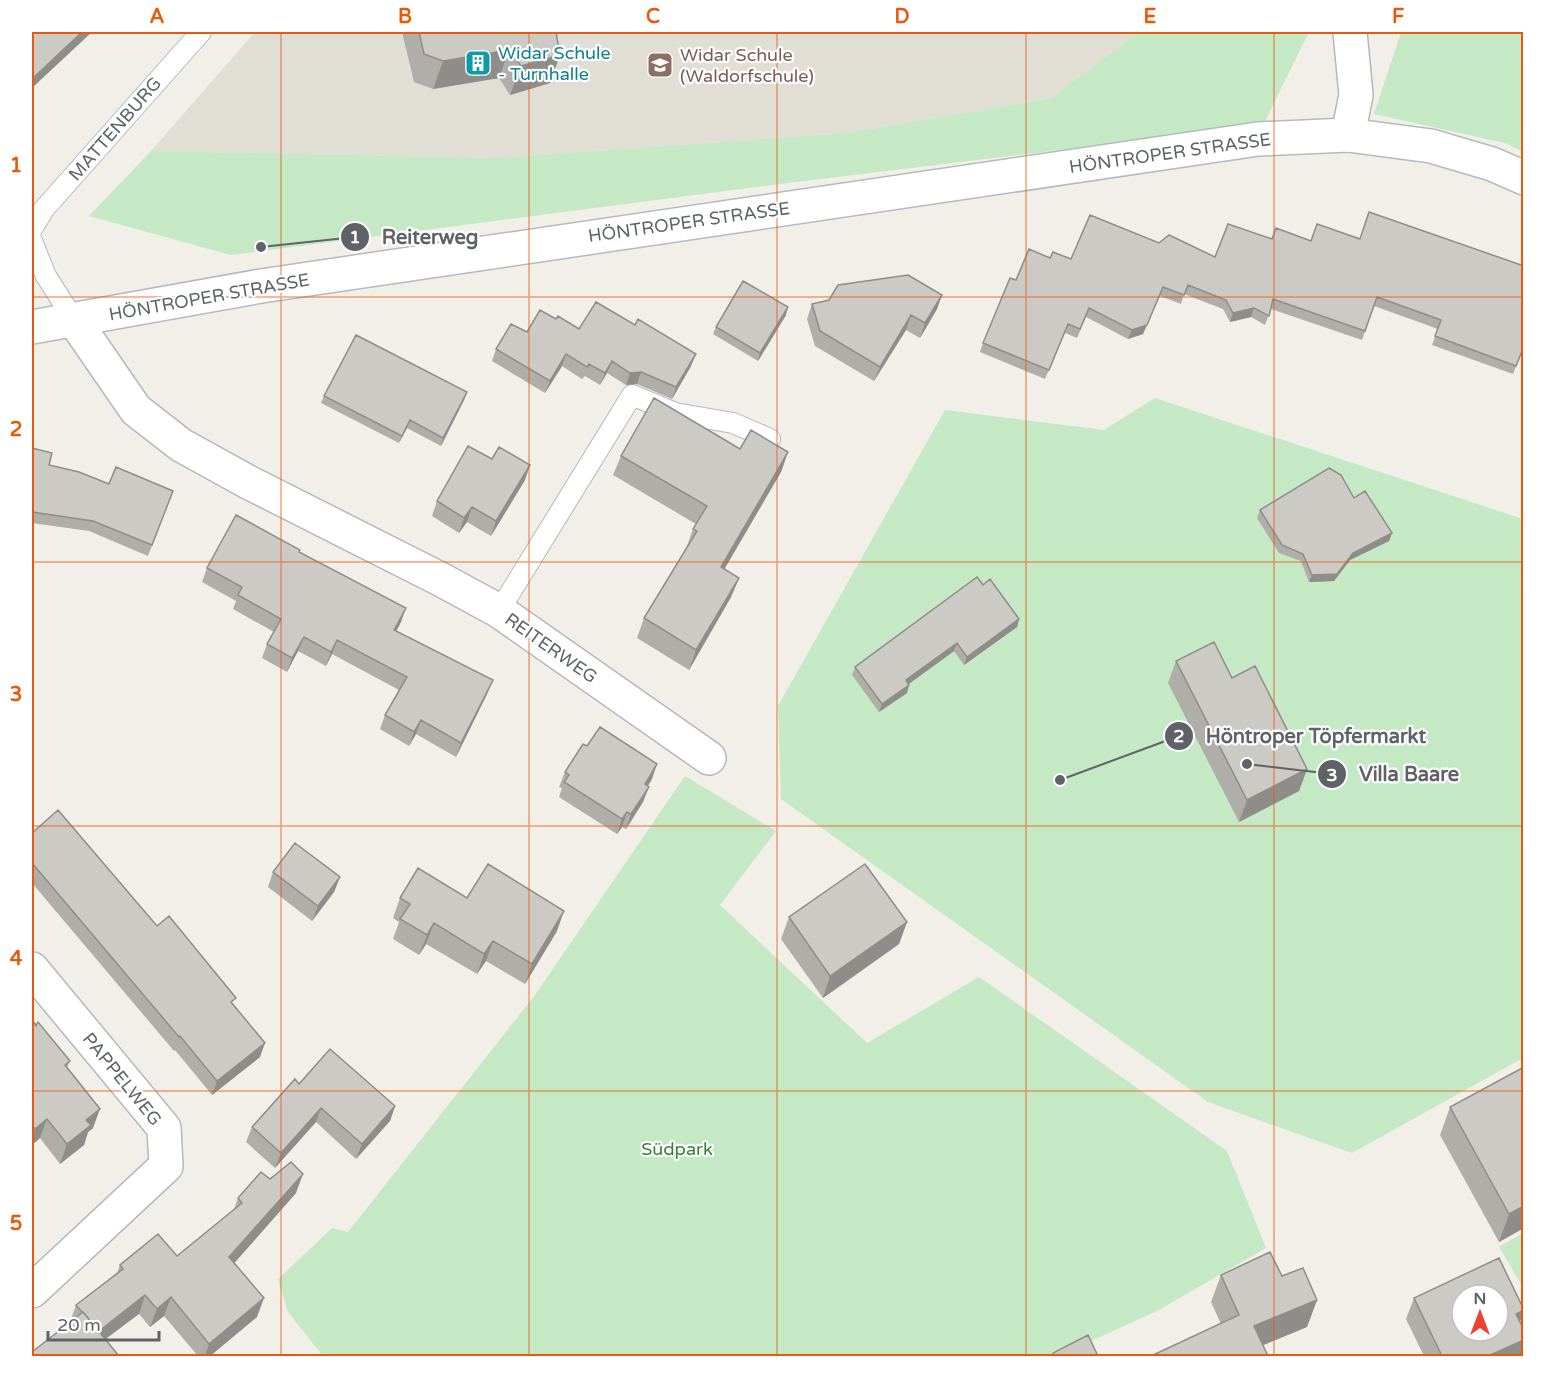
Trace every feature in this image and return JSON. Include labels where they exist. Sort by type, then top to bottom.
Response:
[{"type":"street","points":[[1348,135],[1356,95],[1350,32]]},
{"type":"street","name":"HÖNTROPER STRASSE","points":[[32,327],[261,286],[828,201],[1292,136],[1348,135],[1431,146],[1492,164],[1524,178]]},
{"type":"street","name":"REITERWEG","points":[[74,320],[136,410],[181,445],[499,611],[709,758]]},
{"type":"street","name":"PAPPELWEG","points":[[32,969],[164,1128],[166,1166],[32,1292]]},
{"type":"lane","name":"MATTENBURG","points":[[32,229],[44,209],[201,32]]},
{"type":"lane","points":[[32,242],[46,276],[74,320]]},
{"type":"lane","points":[[499,611],[632,395],[675,413],[733,423],[770,439]]},
{"type":"shaded area","name":"Widar Schule (Waldorfschule)","points":[[255,32],[1139,32],[1051,98],[847,133],[497,158],[151,151]]},
{"type":"green space","points":[[1139,32],[1309,32],[1263,125],[788,183],[231,255],[89,216],[151,151],[497,158],[847,133],[1051,98]]},
{"type":"green space","points":[[1401,32],[1523,32],[1523,152],[1505,143],[1374,114]]},
{"type":"green space","points":[[1155,398],[1523,519],[1523,1058],[1352,1153],[1208,1102],[781,799],[778,706],[945,410],[1104,430]]},
{"type":"green space","name":"Südpark","points":[[685,776],[776,831],[720,905],[867,1043],[979,977],[1227,1151],[1266,1248],[1157,1311],[1058,1356],[323,1356],[288,1312],[278,1279],[332,1228],[348,1232],[535,995]]},
{"type":"green space","points":[[1523,1233],[1523,1287],[1499,1247]]},
{"type":"building","points":[[32,32],[82,32],[32,79]]},
{"type":"building","points":[[419,32],[556,32],[560,55],[521,66],[509,50],[443,61],[424,54]]},
{"type":"building","points":[[1369,212],[1524,266],[1524,346],[1516,366],[1435,336],[1441,320],[1377,297],[1365,331],[1273,299],[1269,316],[1254,308],[1233,313],[1226,300],[1188,285],[1184,295],[1163,287],[1147,325],[1132,330],[1089,308],[1080,329],[1068,324],[1049,370],[983,343],[1010,278],[1016,280],[1029,249],[1050,258],[1053,252],[1071,259],[1090,215],[1159,243],[1169,235],[1215,257],[1228,224],[1272,239],[1276,228],[1311,241],[1317,224],[1360,239]]},
{"type":"building","points":[[908,275],[942,295],[925,323],[911,315],[880,367],[820,331],[812,304],[829,300],[838,285]]},
{"type":"building","points":[[743,281],[788,307],[760,353],[716,327]]},
{"type":"building","points":[[596,302],[635,325],[638,319],[696,354],[676,387],[641,372],[630,373],[612,361],[605,373],[589,364],[587,367],[566,354],[550,381],[496,349],[511,324],[527,332],[540,310],[556,319],[558,316],[579,329]]},
{"type":"building","points":[[356,335],[467,392],[443,438],[410,420],[402,436],[324,396]]},
{"type":"building","points":[[654,398],[740,449],[751,430],[788,452],[721,567],[739,578],[696,650],[644,618],[697,531],[693,529],[707,506],[621,456]]},
{"type":"building","points":[[468,446],[492,459],[499,447],[530,465],[496,521],[472,507],[464,518],[437,501]]},
{"type":"building","points":[[32,448],[52,453],[49,465],[79,472],[109,484],[116,467],[173,491],[152,545],[93,521],[32,512]]},
{"type":"building","points":[[1329,468],[1341,475],[1354,498],[1365,491],[1392,533],[1353,553],[1337,574],[1312,575],[1303,554],[1282,545],[1260,510]]},
{"type":"building","points":[[236,515],[300,550],[299,552],[406,608],[394,630],[493,680],[461,743],[421,720],[414,732],[385,715],[407,677],[337,640],[331,652],[304,637],[292,658],[267,644],[281,619],[238,595],[242,587],[207,568]]},
{"type":"building","points":[[977,577],[983,585],[990,579],[1019,619],[967,657],[957,643],[906,680],[909,685],[882,704],[855,667]]},
{"type":"building","points":[[1214,642],[1232,678],[1255,666],[1307,769],[1247,800],[1176,661]]},
{"type":"building","points":[[600,727],[657,764],[645,784],[649,787],[631,814],[627,812],[622,819],[564,782],[569,775],[565,772],[583,744],[587,746]]},
{"type":"building","points":[[58,810],[157,926],[169,916],[236,998],[231,1002],[265,1043],[217,1081],[32,863],[32,833]]},
{"type":"building","points":[[295,843],[340,877],[318,906],[273,872]]},
{"type":"building","points":[[488,864],[564,911],[532,964],[493,941],[484,954],[434,923],[427,935],[400,919],[410,904],[400,898],[418,868],[467,898]]},
{"type":"building","points":[[865,864],[907,922],[830,976],[789,917]]},
{"type":"building","points":[[32,1019],[36,1026],[38,1022],[70,1061],[65,1065],[100,1109],[86,1120],[91,1125],[67,1144],[47,1119],[35,1129],[32,1125]]},
{"type":"building","points":[[330,1049],[395,1106],[362,1144],[321,1108],[281,1153],[252,1127],[295,1079],[299,1084]]},
{"type":"building","points":[[1524,1067],[1524,1206],[1509,1214],[1450,1107]]},
{"type":"building","points":[[291,1162],[303,1174],[229,1257],[264,1298],[209,1344],[171,1297],[157,1309],[145,1295],[99,1331],[76,1305],[123,1269],[120,1265],[158,1234],[177,1256],[242,1203],[238,1198],[261,1172],[270,1179]]},
{"type":"building","points":[[1270,1252],[1282,1276],[1303,1268],[1317,1300],[1254,1326],[1268,1356],[1151,1356],[1239,1315],[1221,1275]]},
{"type":"building","points":[[1499,1258],[1524,1310],[1516,1314],[1524,1330],[1524,1340],[1488,1356],[1442,1356],[1414,1298]]},
{"type":"building","points":[[83,1312],[119,1356],[32,1356],[32,1352]]},
{"type":"building","points":[[1088,1335],[1098,1356],[1054,1356],[1053,1353]]},
{"type":"place","name":"Widar Schule - Turnhalle","points":[[478,63]]},
{"type":"place","name":"Widar Schule (Waldorfschule)","points":[[660,65]]},
{"type":"place","name":"Reiterweg","points":[[261,247]]},
{"type":"place","name":"Villa Baare","points":[[1247,764]]},
{"type":"place","name":"Höntroper Töpfermarkt","points":[[1060,780]]}]
